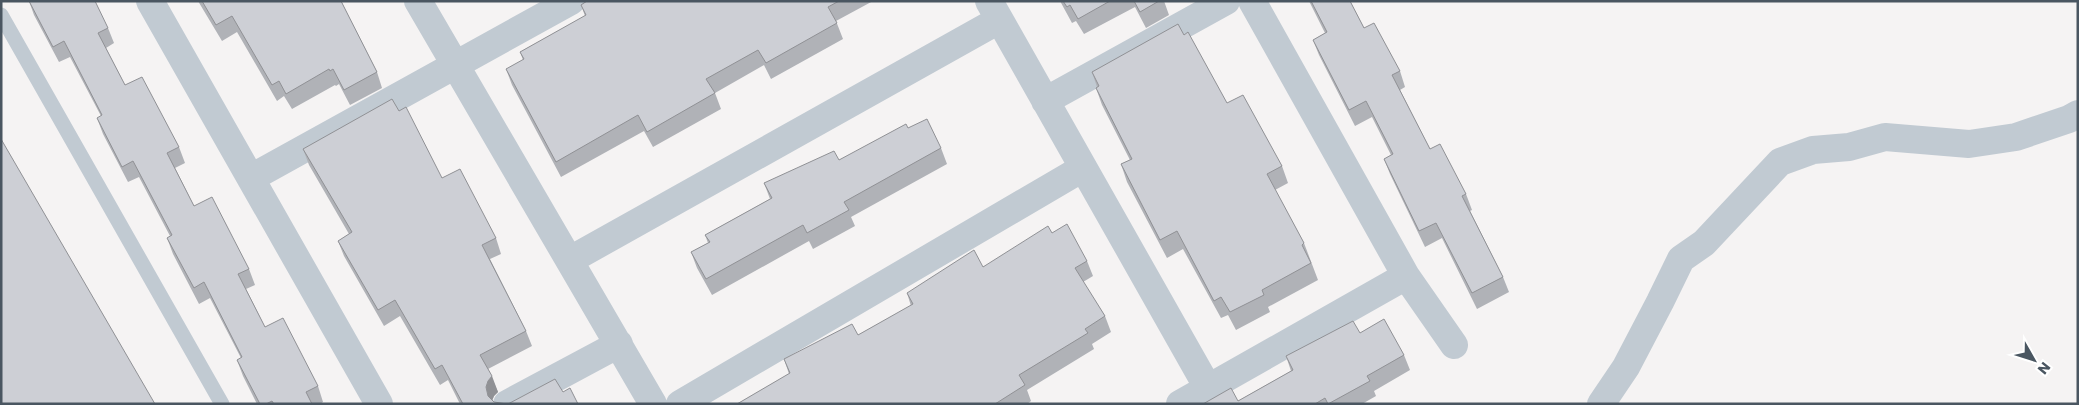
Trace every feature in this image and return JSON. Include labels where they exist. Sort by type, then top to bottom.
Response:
[{"type":"street","points":[[150,1],[379,404]]},
{"type":"street","points":[[418,1],[653,404]]},
{"type":"street","points":[[251,178],[571,1]]},
{"type":"street","points":[[1045,101],[1226,1]]},
{"type":"street","points":[[1252,1],[1406,276],[1454,346]]},
{"type":"street","points":[[570,260],[994,11],[1208,388]]},
{"type":"street","points":[[1601,404],[1626,367],[1681,258],[1704,242],[1780,162],[1813,150],[1849,147],[1885,137],[1969,144],[2016,137],[2078,114]]},
{"type":"street","points":[[680,404],[1083,168]]},
{"type":"street","points":[[1180,404],[1406,276]]},
{"type":"street","points":[[507,404],[619,344]]},
{"type":"lane","points":[[1,15],[222,404]]},
{"type":"building","points":[[29,1],[95,1],[108,28],[98,33],[125,85],[142,77],[179,147],[167,153],[194,206],[212,197],[249,269],[238,274],[265,327],[283,318],[318,386],[306,392],[312,404],[274,404],[272,401],[260,404],[237,360],[242,357],[204,282],[194,288],[167,238],[172,235],[133,161],[122,167],[97,118],[102,115],[64,41],[53,47]]},
{"type":"building","points":[[202,1],[341,1],[377,72],[344,90],[333,69],[330,71],[329,69],[286,94],[279,81],[272,85],[232,16],[216,25]]},
{"type":"building","points":[[587,1],[839,1],[828,7],[837,23],[766,63],[758,50],[706,79],[715,93],[647,132],[638,115],[556,162],[506,69],[524,59],[520,52],[586,15],[581,5]]},
{"type":"building","points":[[1063,1],[1110,1],[1078,19],[1070,5],[1067,7]]},
{"type":"building","points":[[1134,1],[1159,1],[1140,12]]},
{"type":"building","points":[[1311,1],[1350,1],[1364,28],[1374,23],[1400,71],[1392,75],[1430,149],[1440,144],[1466,194],[1462,196],[1503,277],[1472,293],[1436,223],[1419,231],[1384,159],[1393,154],[1366,101],[1349,110],[1313,40],[1327,32]]},
{"type":"building","points":[[1178,24],[1184,35],[1188,32],[1227,103],[1243,95],[1282,166],[1267,174],[1304,243],[1302,245],[1311,263],[1262,290],[1264,295],[1230,312],[1221,297],[1214,301],[1177,231],[1160,240],[1121,164],[1132,159],[1096,88],[1099,86],[1092,72]]},
{"type":"building","points":[[392,99],[399,111],[406,107],[442,178],[460,169],[496,238],[482,245],[526,331],[480,355],[492,376],[486,387],[488,396],[494,402],[507,404],[463,404],[442,365],[435,369],[395,300],[378,310],[338,241],[352,232],[303,149]]},
{"type":"building","points":[[927,119],[941,148],[844,202],[849,210],[807,233],[803,225],[706,279],[691,252],[710,242],[705,235],[772,198],[764,183],[834,151],[839,160],[906,124],[908,128]]},
{"type":"building","points":[[1,139],[155,404],[1,404]]},
{"type":"building","points":[[1067,224],[1087,261],[1075,268],[1105,316],[1085,329],[1088,333],[1019,375],[1025,385],[995,404],[737,404],[790,373],[784,359],[852,324],[858,335],[913,304],[907,293],[974,250],[983,267],[1048,226],[1052,233]]},
{"type":"building","points":[[1384,319],[1404,355],[1367,376],[1370,381],[1328,404],[1325,398],[1315,404],[1203,404],[1231,388],[1238,401],[1293,370],[1286,356],[1353,321],[1360,333]]},
{"type":"building","points":[[555,379],[563,392],[570,388],[578,404],[508,404]]}]
